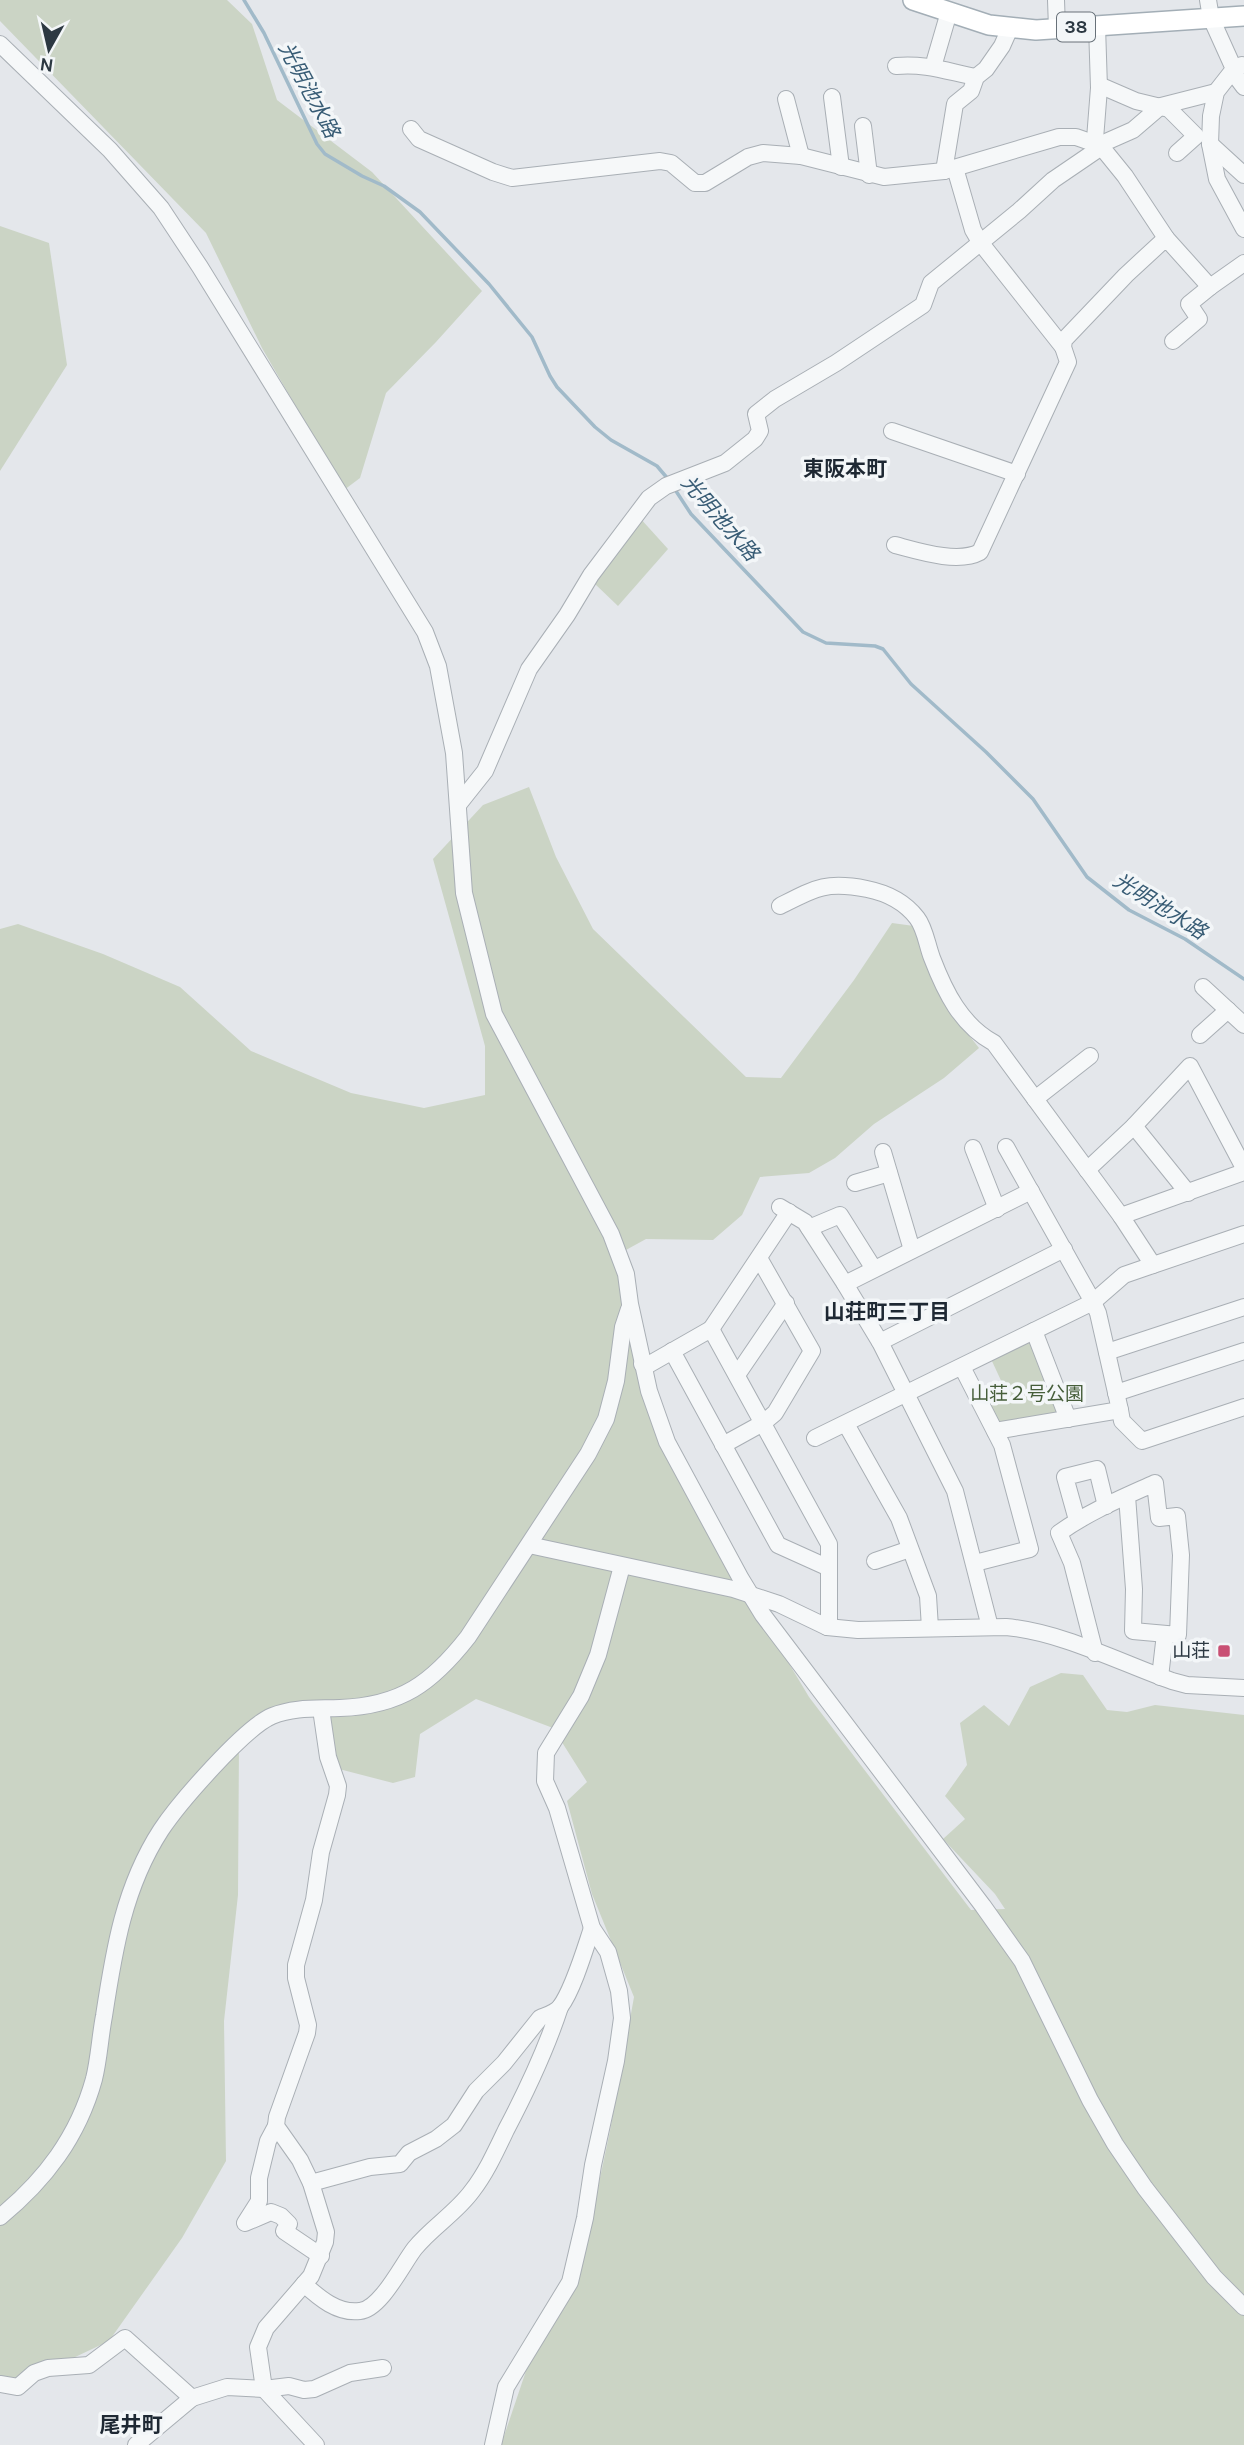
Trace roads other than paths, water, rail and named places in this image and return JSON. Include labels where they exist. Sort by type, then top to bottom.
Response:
[{"type":"main road","name":"38","points":[[912,0],[947,7],[989,24],[1010,27],[1057,29],[1097,26],[1210,9],[1244,16]]},
{"type":"street","points":[[1056,0],[1057,29]]},
{"type":"street","points":[[924,68],[947,7]]},
{"type":"street","points":[[1210,9],[1239,66]]},
{"type":"street","points":[[1097,26],[1099,86],[1095,139],[1125,176],[1166,238],[1210,287]]},
{"type":"street","points":[[895,545],[939,556],[973,556],[980,552],[1068,362],[1063,347],[980,242],[949,170],[955,104],[971,90],[976,77],[986,69],[1002,46],[1010,27]]},
{"type":"street","points":[[0,44],[110,150],[161,208],[425,632],[438,666],[454,753],[464,893],[494,1014],[611,1234],[626,1274],[642,1364],[659,1424],[750,1594],[773,1629],[1022,1961],[1090,2100],[1115,2144],[1145,2188],[1214,2277],[1244,2307]]},
{"type":"street","points":[[896,66],[940,67],[976,77]]},
{"type":"street","points":[[1239,66],[1235,75],[1244,87]]},
{"type":"street","points":[[1239,66],[1216,92],[1211,116],[1210,144],[1217,179],[1244,229]]},
{"type":"street","points":[[1099,86],[1136,101],[1169,108],[1196,136],[1177,153]]},
{"type":"street","points":[[458,805],[485,771],[529,669],[567,615],[590,575],[649,498],[670,485],[725,463],[755,439],[760,431],[756,414],[775,399],[836,363],[923,305],[932,283],[1020,211],[1053,180],[1097,150],[1099,145],[1133,130],[1161,106],[1216,92]]},
{"type":"street","points":[[832,97],[841,167]]},
{"type":"street","points":[[786,99],[801,156]]},
{"type":"street","points":[[863,126],[869,175]]},
{"type":"street","points":[[411,129],[419,139],[512,178],[660,161],[671,163],[695,183],[705,183],[748,157],[763,153],[801,156],[884,177],[949,170],[1059,137],[1076,137],[1099,145]]},
{"type":"street","points":[[1210,144],[1244,175]]},
{"type":"street","points":[[1063,347],[1068,334],[1094,306],[1166,238]]},
{"type":"street","points":[[1173,341],[1199,319],[1189,304],[1244,262]]},
{"type":"street","points":[[892,431],[1017,474]]},
{"type":"street","points":[[780,906],[811,890],[836,884],[875,891],[899,900],[919,919],[932,959],[958,1012],[975,1031],[994,1043],[1121,1216],[1153,1265]]},
{"type":"street","points":[[1203,987],[1244,1025]]},
{"type":"street","points":[[1201,1035],[1228,1010]]},
{"type":"street","points":[[1035,1098],[1090,1056]]},
{"type":"street","points":[[1087,1170],[1134,1126],[1190,1066],[1244,1170],[1121,1216]]},
{"type":"street","points":[[1134,1126],[1188,1193]]},
{"type":"street","points":[[1006,1147],[1093,1302],[1122,1421],[1142,1441],[1185,1434],[1244,1407]]},
{"type":"street","points":[[973,1148],[998,1209]]},
{"type":"street","points":[[883,1152],[912,1250]]},
{"type":"street","points":[[855,1183],[889,1173]]},
{"type":"street","points":[[845,1284],[1031,1192]]},
{"type":"street","points":[[642,1364],[648,1364],[711,1329],[759,1258],[785,1210],[804,1222],[880,1342],[956,1491],[990,1627]]},
{"type":"street","points":[[808,1228],[840,1215],[874,1269]]},
{"type":"street","points":[[815,1438],[1093,1302],[1124,1275],[1244,1234]]},
{"type":"street","points":[[880,1342],[1064,1249]]},
{"type":"street","points":[[723,1445],[763,1423],[775,1413],[812,1351],[759,1258]]},
{"type":"street","points":[[737,1375],[786,1303]]},
{"type":"street","points":[[0,2217],[29,2191],[62,2153],[77,2122],[94,2079],[106,1999],[126,1901],[161,1830],[181,1803],[239,1742],[270,1717],[303,1708],[363,1708],[402,1697],[428,1682],[449,1661],[529,1545],[588,1454],[606,1419],[630,1304]]},
{"type":"street","points":[[1107,1352],[1244,1307]]},
{"type":"street","points":[[711,1329],[829,1544],[827,1627]]},
{"type":"street","points":[[1034,1331],[1068,1419]]},
{"type":"street","points":[[1116,1393],[1244,1350]]},
{"type":"street","points":[[672,1351],[778,1545],[829,1568]]},
{"type":"street","points":[[962,1367],[1002,1445],[1030,1549],[975,1563]]},
{"type":"street","points":[[995,1431],[1120,1410]]},
{"type":"street","points":[[846,1424],[899,1518],[929,1596],[930,1628]]},
{"type":"street","points":[[1077,1520],[1065,1477],[1097,1469],[1106,1506]]},
{"type":"street","points":[[1095,1653],[1072,1563],[1059,1533],[1077,1520],[1127,1496],[1155,1483],[1160,1518],[1177,1516],[1181,1555],[1178,1634],[1133,1631],[1127,1496]]},
{"type":"street","points":[[529,1545],[750,1594],[779,1604],[827,1627],[858,1630],[1023,1628],[1187,1685],[1244,1688]]},
{"type":"street","points":[[875,1561],[910,1549]]},
{"type":"street","points":[[493,2445],[506,2387],[570,2282],[585,2218],[622,2018],[619,1991],[608,1952],[592,1928],[557,1808],[545,1781],[546,1753],[581,1696],[598,1655],[622,1566]]},
{"type":"street","points":[[1160,1677],[1165,1633]]},
{"type":"street","points":[[321,1709],[328,1757],[338,1786],[321,1852],[314,1900],[296,1965],[296,1978],[308,2025],[307,2033],[276,2126],[268,2141],[259,2178],[259,2201],[245,2223],[271,2213],[281,2216],[289,2224],[284,2231],[321,2256]]},
{"type":"street","points":[[304,2284],[322,2301],[333,2306],[360,2311],[370,2308],[398,2276],[413,2250],[471,2193],[527,2090],[592,1928]]},
{"type":"street","points":[[311,2183],[370,2168],[400,2164],[409,2153],[436,2139],[454,2125],[476,2091],[504,2063],[540,2018],[559,2007]]},
{"type":"street","points":[[276,2126],[300,2160],[311,2183],[326,2232],[321,2256],[311,2276],[276,2314],[258,2347],[264,2389],[316,2445]]},
{"type":"street","points":[[0,2384],[18,2387],[34,2373],[48,2368],[89,2365],[125,2338],[192,2398]]},
{"type":"street","points":[[136,2445],[192,2398],[228,2387],[264,2389],[289,2386],[304,2390],[314,2389],[350,2373],[383,2368]]},
{"type":"waterway","name":"光明池水路","points":[[244,0],[264,33],[317,144],[325,154],[384,186],[420,212],[489,284],[532,337],[557,387],[595,427],[611,440],[657,466],[668,479]]},
{"type":"waterway","name":"光明池水路","points":[[674,488],[691,514],[803,632],[826,643],[875,646],[883,649],[911,684],[1033,799],[1087,877],[1129,910],[1185,939],[1244,979]]},
{"type":"place","name":"山荘","points":[[1224,1651]]},
{"type":"district","name":"東阪本町","points":[[845,469]]},
{"type":"district","name":"山荘町三丁目","points":[[887,1312]]},
{"type":"district","name":"尾井町","points":[[131,2425]]},
{"type":"park label","name":"山荘２号公園","points":[[1027,1394]]}]
